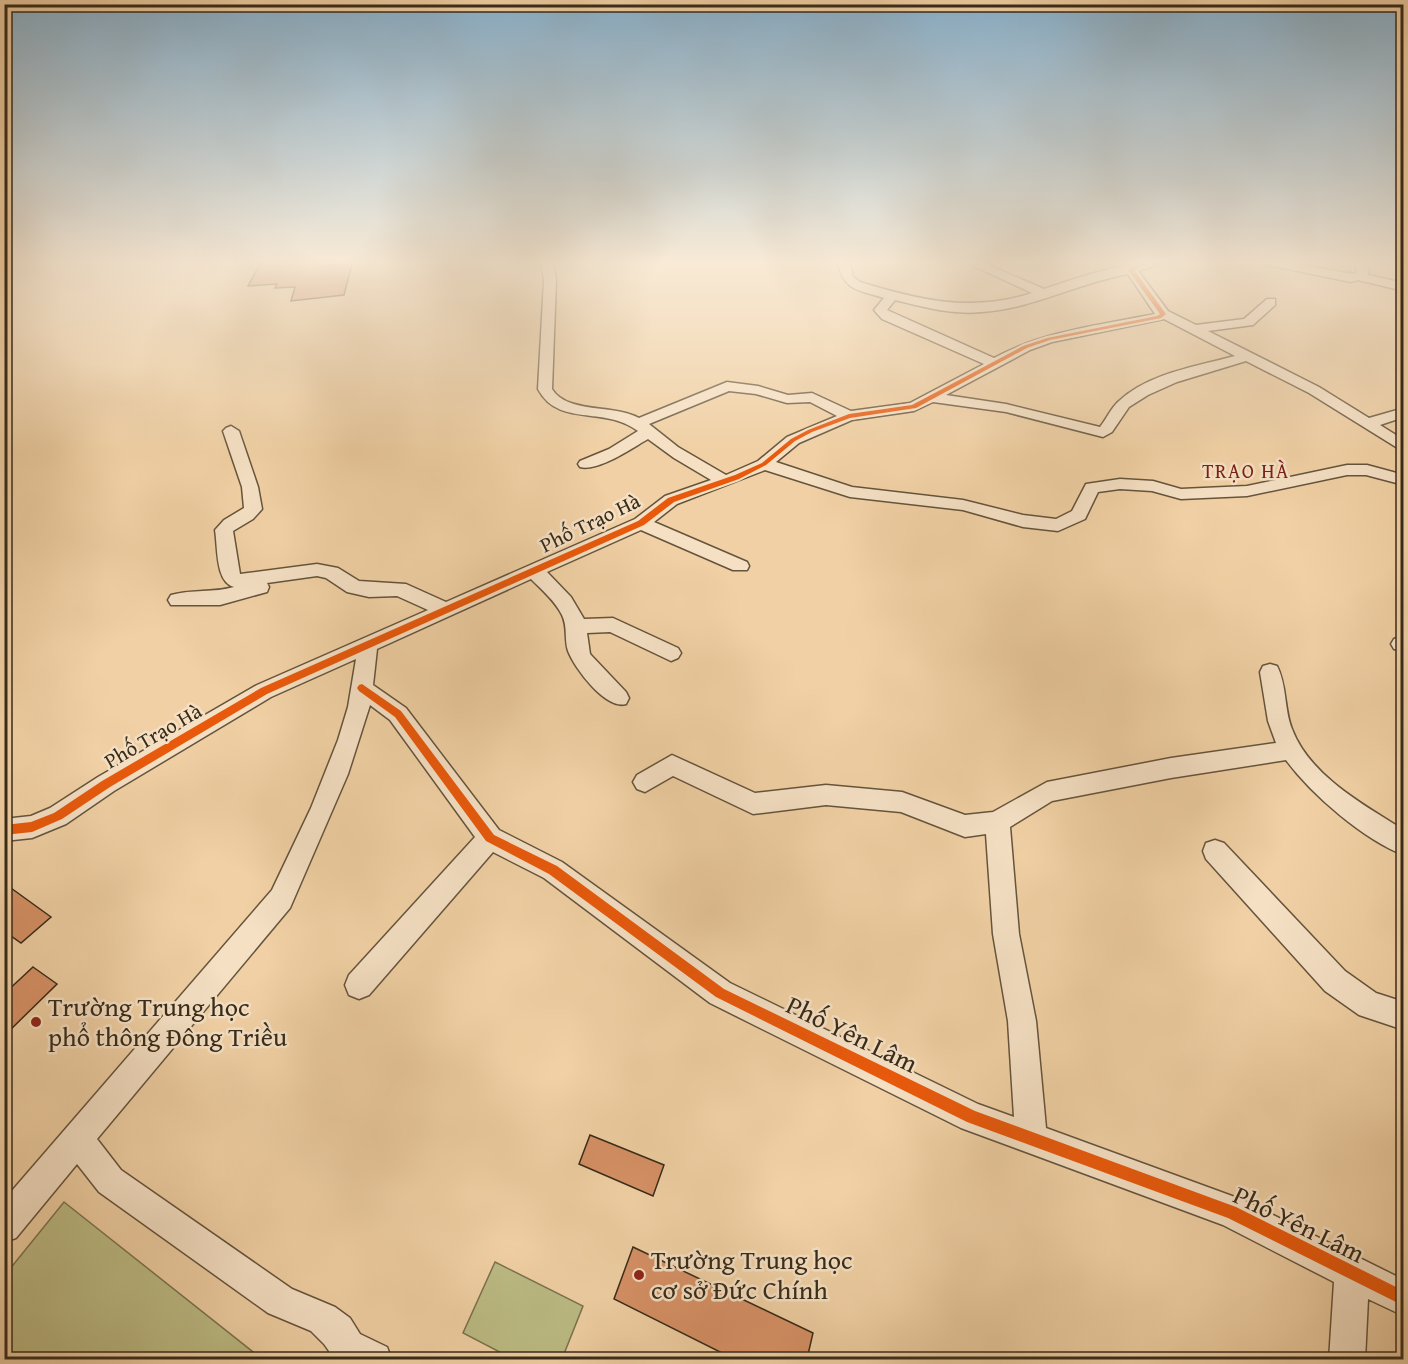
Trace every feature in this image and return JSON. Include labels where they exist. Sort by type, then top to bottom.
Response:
[{"type":"street","points":[[548,326],[545,389],[548,398],[558,405],[610,412],[644,427],[666,446],[724,481]]},
{"type":"street","points":[[909,326],[994,363]]},
{"type":"street","name":"Phố Trạo Hà","points":[[4,830],[33,827],[58,816],[106,784],[264,691],[641,523],[671,500],[764,464],[793,440],[849,416],[914,406],[933,398],[1025,347],[1049,339],[1116,326]]},
{"type":"street","points":[[1189,326],[1314,390],[1404,447]]},
{"type":"street","points":[[1197,329],[1221,326]]},
{"type":"street","points":[[933,398],[1006,408],[1103,432],[1117,410],[1144,391],[1181,376],[1249,356]]},
{"type":"street","points":[[586,464],[615,453],[644,427],[727,386],[758,390],[787,399],[812,397],[849,416]]},
{"type":"street","points":[[1367,424],[1404,412]]},
{"type":"street","points":[[231,431],[250,487],[253,508],[249,514],[231,523],[224,530],[232,579],[248,581],[302,570],[317,570],[331,573],[354,587],[369,590],[399,589],[411,592],[445,609]]},
{"type":"street","points":[[764,464],[850,492],[963,505],[1023,521],[1058,525],[1079,515],[1092,488],[1102,484],[1153,486],[1181,494],[1247,491],[1347,470],[1367,470],[1404,480]]},
{"type":"street","points":[[641,523],[740,566]]},
{"type":"street","points":[[178,600],[220,598],[253,590],[302,570]]},
{"type":"street","points":[[534,571],[550,586],[571,612],[577,628],[576,642],[579,654],[618,698]]},
{"type":"street","points":[[577,628],[597,624],[613,625],[633,637],[671,653]]},
{"type":"street","points":[[4,1226],[79,1141],[281,899],[311,836],[357,716],[367,663],[367,644]]},
{"type":"street","points":[[1270,672],[1282,734],[1305,770],[1357,813],[1404,844]]},
{"type":"street","name":"Phố Yên Lâm","points":[[362,688],[398,714],[490,838],[553,870],[720,993],[972,1116],[1231,1212],[1404,1299]]},
{"type":"street","points":[[645,783],[672,765],[753,804],[826,795],[902,802],[965,826],[998,822],[1047,792],[1171,768],[1292,750]]},
{"type":"street","points":[[998,822],[1006,934],[1022,1021],[1031,1138]]},
{"type":"street","points":[[359,985],[490,838]]},
{"type":"street","points":[[1215,851],[1342,988],[1369,1005],[1404,1016]]},
{"type":"street","points":[[79,1141],[110,1182],[280,1301],[323,1319],[337,1331],[356,1355]]},
{"type":"street","points":[[1347,1359],[1352,1273]]},
{"type":"shaded area","points":[[64,1202],[262,1359],[5,1359],[5,1275]]},
{"type":"shaded area","points":[[495,1262],[583,1306],[562,1359],[513,1359],[463,1333]]},
{"type":"building","points":[[4,883],[51,917],[21,943],[4,931]]},
{"type":"building","points":[[33,967],[57,984],[4,1036],[4,994]]},
{"type":"building","points":[[590,1135],[664,1165],[653,1196],[579,1164]]},
{"type":"building","points":[[633,1247],[813,1333],[807,1359],[734,1359],[614,1299]]},
{"type":"cycle path","points":[[4,830],[32,827],[58,816],[106,784],[264,691],[641,523],[671,500],[737,477],[764,464],[793,440],[810,431],[849,416],[914,407],[1025,347],[1049,339],[1116,326]]},
{"type":"cycle path","points":[[362,688],[398,714],[490,838],[553,870],[720,993],[972,1117],[1231,1212],[1404,1299]]},
{"type":"place","name":"Trường Trung học phổ thông Đông Triều","points":[[36,1022]]},
{"type":"place","name":"Trường Trung học cơ sở Đức Chính","points":[[639,1275]]},
{"type":"district","name":"TRẠO HÀ","points":[[1246,471]]}]
